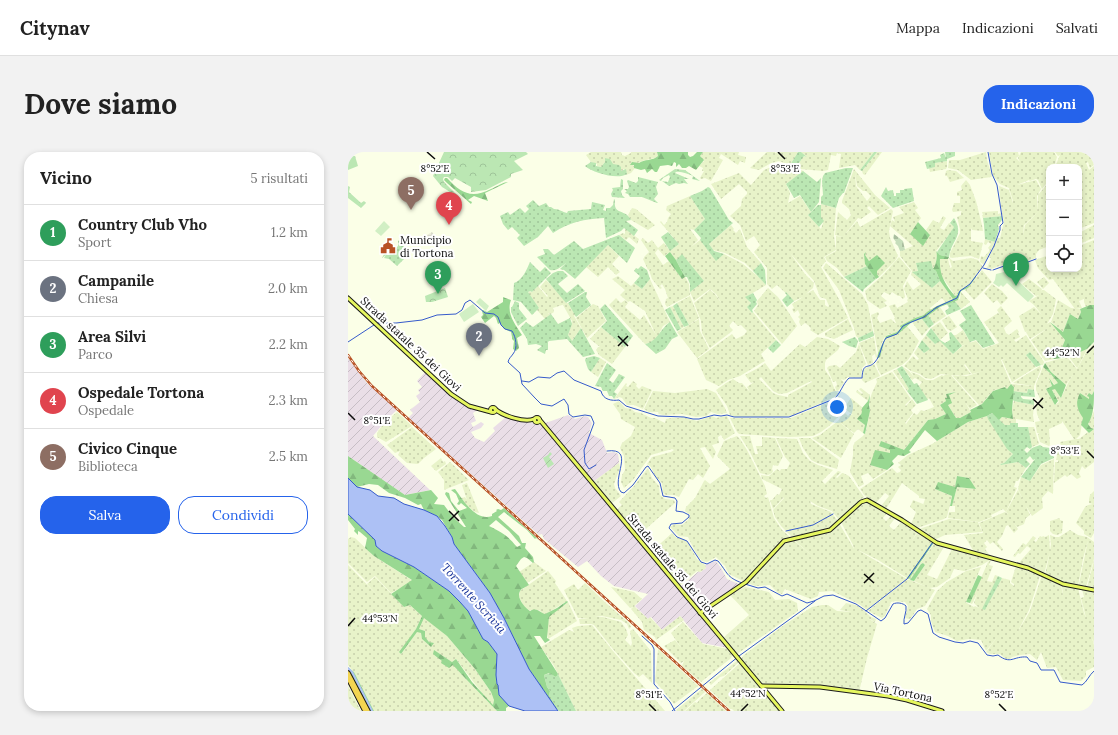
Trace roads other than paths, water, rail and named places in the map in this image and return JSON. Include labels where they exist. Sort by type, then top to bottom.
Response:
[{"type":"highway","points":[[348,673],[366,711]]},
{"type":"highway","points":[[348,678],[366,711]]},
{"type":"main road","name":"Strada statale 35 dei Giovi","points":[[349,299],[450,394],[465,404],[485,411],[499,412],[508,416],[539,421],[782,711]]},
{"type":"main road","points":[[700,613],[745,583],[784,540],[830,530],[861,502],[867,500],[892,514],[937,544],[1028,568],[1063,584],[1094,590]]},
{"type":"main road","name":"Via Tortona","points":[[762,686],[820,687],[907,700],[942,711]]},
{"type":"water","name":"Torrente Scrivia","points":[[348,478],[357,487],[370,490],[378,496],[394,498],[404,504],[437,516],[452,537],[454,544],[490,593],[529,669],[558,711],[525,711],[509,706],[499,695],[496,675],[497,654],[488,642],[483,639],[468,611],[449,591],[414,567],[382,551],[376,546],[375,540],[348,514]]},
{"type":"waterway","points":[[522,381],[529,382],[538,377],[550,378],[557,373],[564,371],[574,380],[601,391],[606,398],[611,400],[619,400],[626,406],[658,416],[684,417],[693,419],[714,415],[727,415],[734,417],[789,417],[834,399],[849,378],[862,378],[863,369],[875,362],[886,338],[897,334],[903,326],[924,317],[937,307],[957,298],[960,291],[970,284],[984,265],[994,246],[1000,226],[1003,223],[997,185],[992,174],[988,152]]},
{"type":"waterway","points":[[993,270],[1018,261],[1028,262],[1036,259]]},
{"type":"waterway","points":[[983,268],[991,270]]},
{"type":"waterway","points":[[348,342],[377,323],[396,323],[422,320],[437,315],[456,314],[462,310],[465,303],[470,300],[485,313],[494,314],[498,317],[501,325],[505,329],[512,331],[515,336],[516,346],[515,352],[508,362],[520,373],[522,384],[541,404],[552,406],[564,399],[568,405],[569,414],[573,417],[585,415],[591,416],[594,423],[584,450],[585,463],[589,469],[596,465]]},
{"type":"waterway","points":[[607,451],[616,451],[620,454],[622,459],[618,480],[618,486],[621,492],[624,493],[633,485],[648,466],[660,483],[663,496],[675,498],[677,501],[676,511],[689,515],[689,517],[682,523],[671,524],[669,528],[677,537],[687,541],[701,562],[707,564],[715,560],[718,561],[730,577],[742,583]]},
{"type":"waterway","points":[[786,531],[813,525],[833,514]]},
{"type":"waterway","points":[[866,611],[907,579],[933,542]]},
{"type":"waterway","points":[[745,584],[758,588],[765,587],[782,596],[787,594],[807,603],[824,596],[833,595],[856,604],[881,621],[885,618],[893,604],[902,604],[906,606],[904,624],[908,623],[918,611],[921,610],[928,614],[933,633],[939,637],[955,642],[963,643],[970,641],[978,643],[987,655],[998,655],[1009,660],[1027,657],[1030,661],[1037,663],[1041,670],[1054,670],[1060,682],[1082,685],[1094,671]]},
{"type":"waterway","points":[[672,711],[739,656],[815,601]]},
{"type":"waterway","points":[[642,636],[652,645],[654,649],[654,684],[670,702],[675,711]]},
{"type":"waterway","points":[[348,668],[352,672],[372,711]]},
{"type":"railway","points":[[348,355],[372,386],[729,711]]},
{"type":"place","name":"Civico Cinque","points":[[411,210]]},
{"type":"place","name":"Ospedale Tortona","points":[[449,225]]},
{"type":"place","name":"Municipio di Tortona","points":[[388,246]]},
{"type":"place","name":"Country Club Vho","points":[[1016,286]]},
{"type":"place","name":"Area Silvi","points":[[438,294]]},
{"type":"place","name":"Campanile","points":[[479,356]]}]
